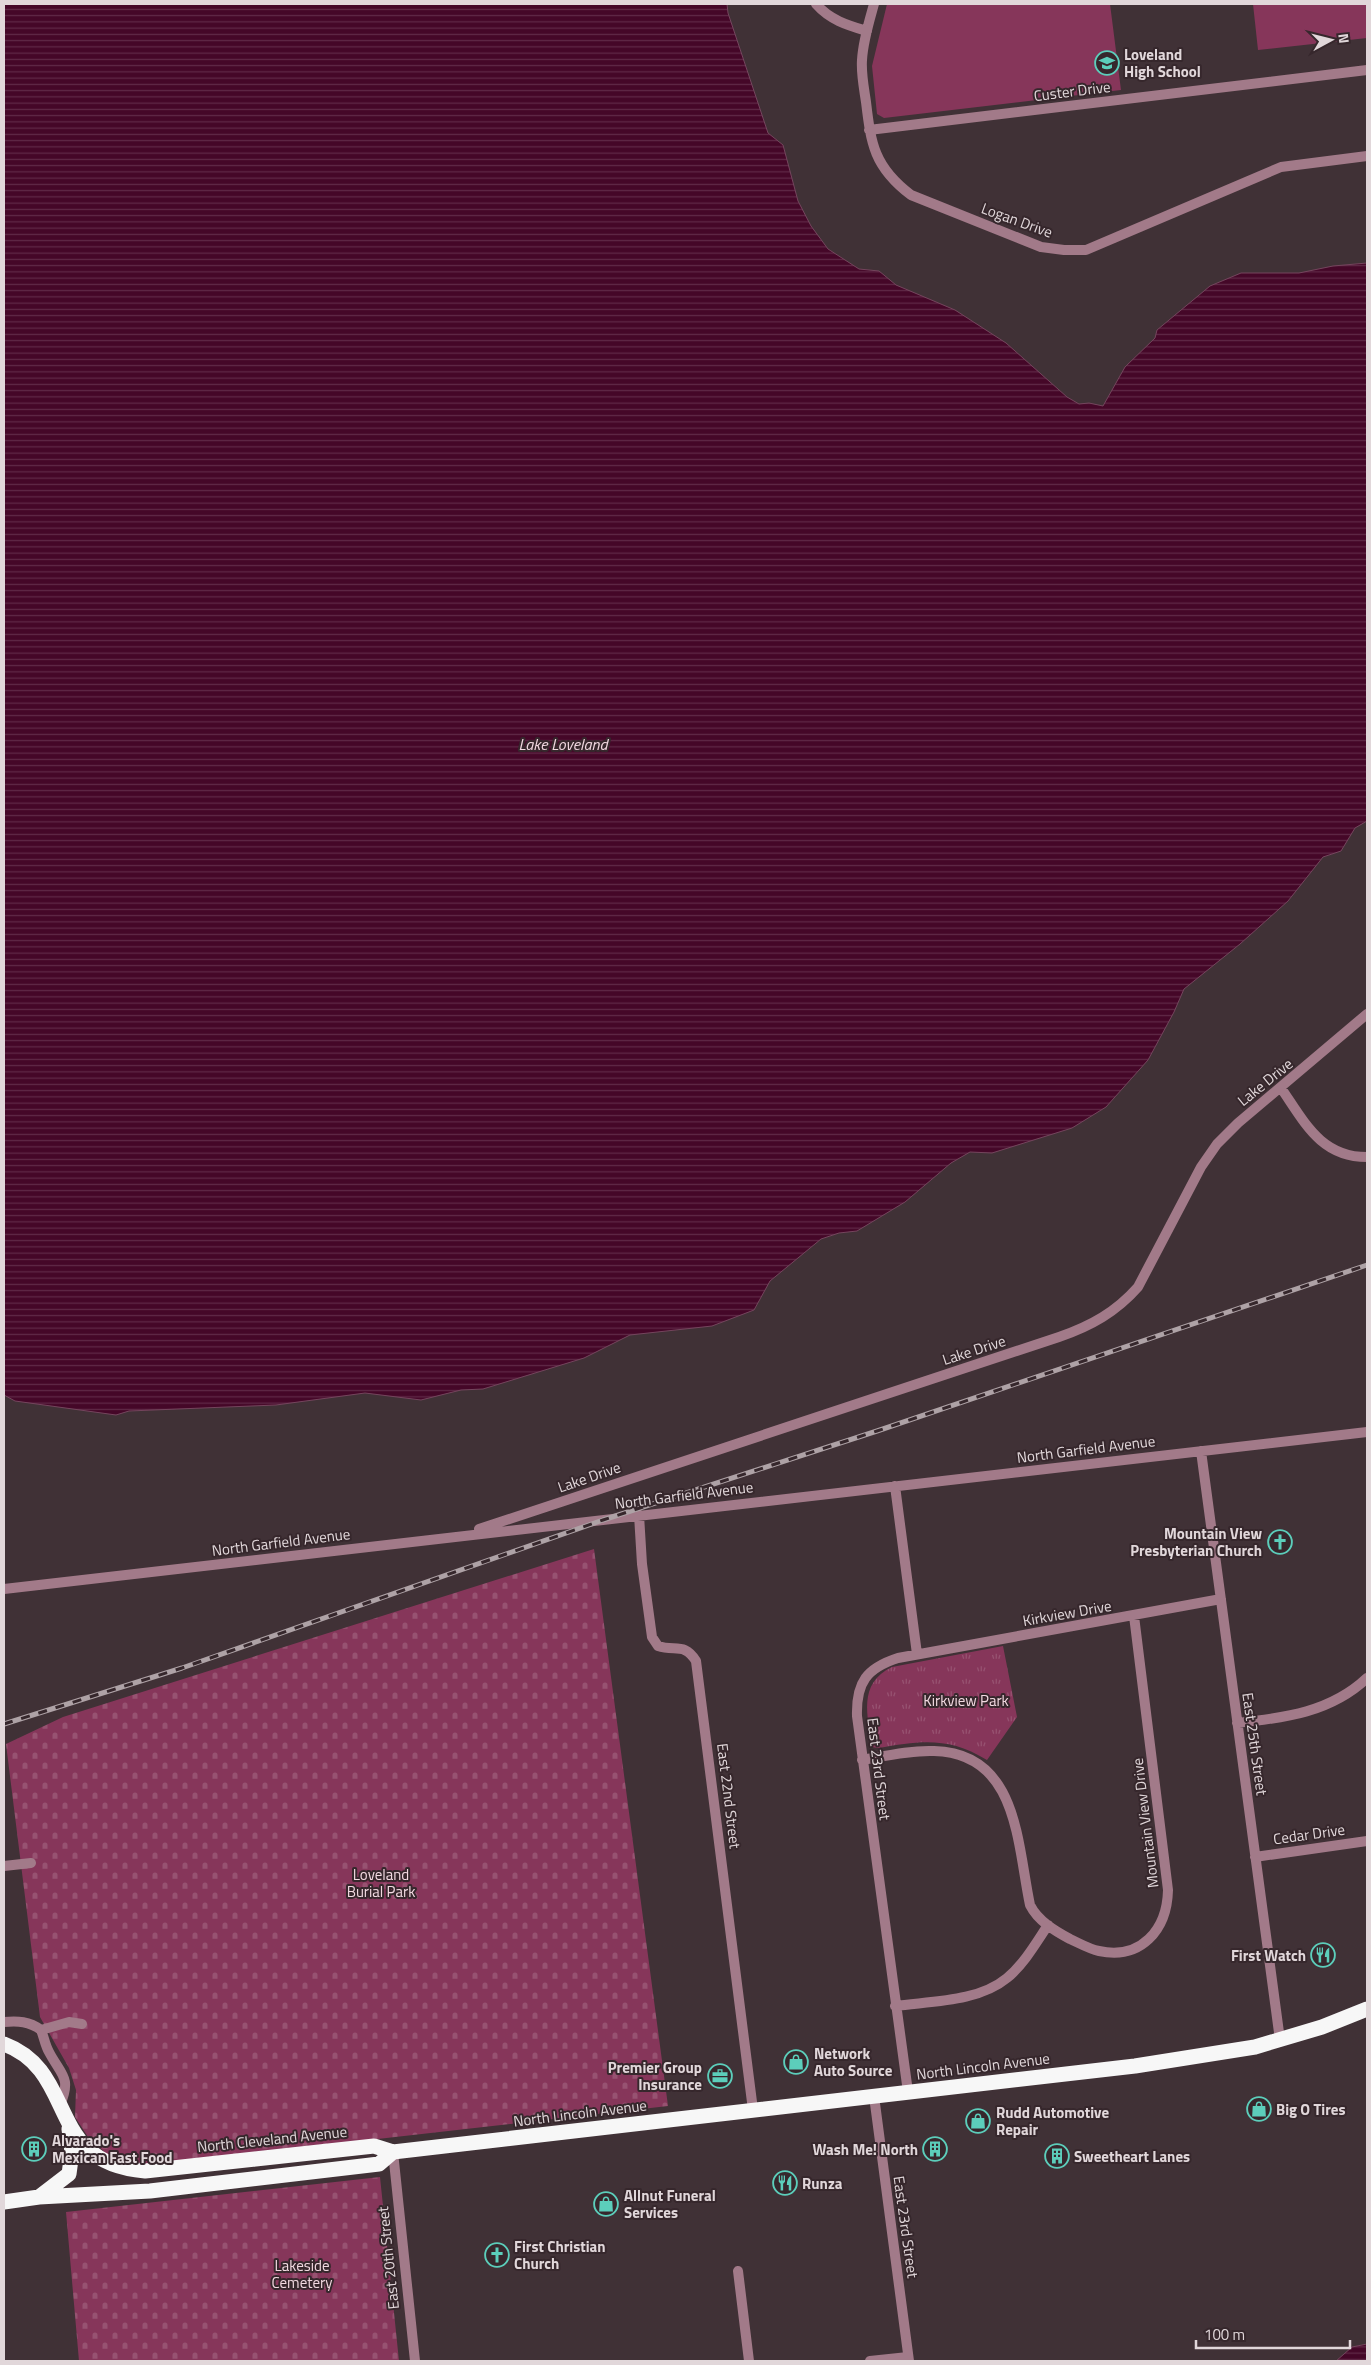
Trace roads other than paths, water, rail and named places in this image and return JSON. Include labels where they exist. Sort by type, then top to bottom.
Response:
[{"type":"highway","name":"North Lincoln Avenue","points":[[4,2202],[40,2197],[150,2191],[379,2164],[392,2152],[1135,2066],[1254,2047],[1347,2018],[1367,2009]]},
{"type":"highway","name":"North Cleveland Avenue","points":[[4,2044],[19,2052],[38,2068],[46,2078],[68,2126],[86,2148],[106,2163],[126,2169],[145,2171],[374,2146],[392,2152]]},
{"type":"highway","points":[[40,2197],[69,2174],[72,2152],[68,2126]]},
{"type":"street","points":[[816,4],[826,15],[842,23],[867,31]]},
{"type":"street","name":"Logan Drive","points":[[874,4],[867,31],[862,70],[869,130],[877,158],[911,195],[1041,247],[1064,250],[1086,250],[1097,247],[1170,212],[1281,167],[1367,156]]},
{"type":"street","name":"Custer Drive","points":[[869,130],[1367,70]]},
{"type":"street","name":"Lake Drive","points":[[465,1536],[1059,1337],[1094,1323],[1113,1311],[1138,1287],[1201,1167],[1217,1144],[1238,1123],[1367,1014]]},
{"type":"street","points":[[1281,1088],[1307,1125],[1324,1143],[1347,1156],[1367,1157]]},
{"type":"street","name":"North Garfield Avenue","points":[[4,1589],[1367,1432]]},
{"type":"street","name":"East 25th Street","points":[[1201,1451],[1280,2040]]},
{"type":"street","points":[[895,1486],[917,1654]]},
{"type":"street","name":"East 22nd Street","points":[[639,1516],[642,1564],[652,1637],[658,1646],[684,1649],[691,1653],[696,1661],[753,2110]]},
{"type":"street","name":"Kirkview Drive","points":[[917,1654],[1221,1599]]},
{"type":"street","name":"Mountain View Drive","points":[[862,1760],[910,1752],[938,1751],[971,1760],[989,1773],[1002,1788],[1011,1810],[1030,1905],[1034,1912],[1048,1926],[1098,1951],[1125,1952],[1143,1944],[1159,1928],[1166,1908],[1167,1870],[1134,1616]]},
{"type":"street","name":"East 23rd Street","points":[[908,2092],[862,1760],[856,1701],[864,1679],[882,1663],[917,1654]]},
{"type":"street","points":[[1237,1723],[1289,1716],[1316,1710],[1339,1700],[1367,1678]]},
{"type":"street","name":"Cedar Drive","points":[[1255,1857],[1367,1840]]},
{"type":"street","points":[[4,1866],[31,1863]]},
{"type":"street","points":[[895,2006],[979,1994],[1000,1984],[1017,1968],[1048,1926]]},
{"type":"street","points":[[4,2022],[21,2021],[33,2024],[41,2030],[48,2051],[63,2071],[66,2082],[66,2092],[60,2105]]},
{"type":"street","points":[[41,2030],[70,2022],[82,2024]]},
{"type":"street","name":"East 23rd Street","points":[[874,2096],[909,2359]]},
{"type":"street","name":"East 20th Street","points":[[392,2152],[415,2361]]},
{"type":"street","points":[[738,2271],[749,2361]]},
{"type":"street","points":[[870,2361],[909,2359]]},
{"type":"water","name":"Lake Loveland","points":[[4,4],[727,4],[728,13],[768,133],[783,145],[798,201],[811,226],[828,249],[859,269],[879,271],[896,285],[955,310],[1006,343],[1067,397],[1079,404],[1089,403],[1103,406],[1125,367],[1155,338],[1157,330],[1210,286],[1241,273],[1299,273],[1333,266],[1367,263],[1367,821],[1355,828],[1341,851],[1323,857],[1288,901],[1240,944],[1184,989],[1148,1060],[1106,1107],[1072,1128],[992,1153],[970,1152],[951,1163],[905,1202],[857,1231],[839,1233],[821,1239],[770,1281],[754,1310],[712,1326],[630,1335],[584,1358],[483,1389],[461,1390],[421,1400],[365,1393],[276,1405],[129,1411],[116,1415],[15,1401],[4,1395]]},
{"type":"water","points":[[1367,2344],[1367,2361],[1336,2361],[1352,2347]]},
{"type":"railway","points":[[4,1724],[182,1668],[603,1520],[877,1431],[1367,1265]]},
{"type":"place","name":"Loveland High School","points":[[1107,63]]},
{"type":"place","name":"Mountain View Presbyterian Church","points":[[1280,1542]]},
{"type":"place","name":"First Watch","points":[[1323,1955]]},
{"type":"place","name":"Network Auto Source","points":[[796,2062]]},
{"type":"place","name":"Premier Group Insurance","points":[[720,2076]]},
{"type":"place","name":"Big O Tires","points":[[1259,2109]]},
{"type":"place","name":"Rudd Automotive Repair","points":[[978,2121]]},
{"type":"place","name":"Alvarado's Mexican Fast Food","points":[[34,2149]]},
{"type":"place","name":"Wash Me! North","points":[[935,2149]]},
{"type":"place","name":"Sweetheart Lanes","points":[[1057,2156]]},
{"type":"place","name":"Runza","points":[[785,2183]]},
{"type":"place","name":"Allnut Funeral Services","points":[[606,2204]]},
{"type":"place","name":"First Christian Church","points":[[497,2255]]},
{"type":"park label","name":"Kirkview Park","points":[[966,1700]]},
{"type":"park label","name":"Loveland Burial Park","points":[[381,1882]]},
{"type":"park label","name":"Lakeside Cemetery","points":[[302,2274]]}]
